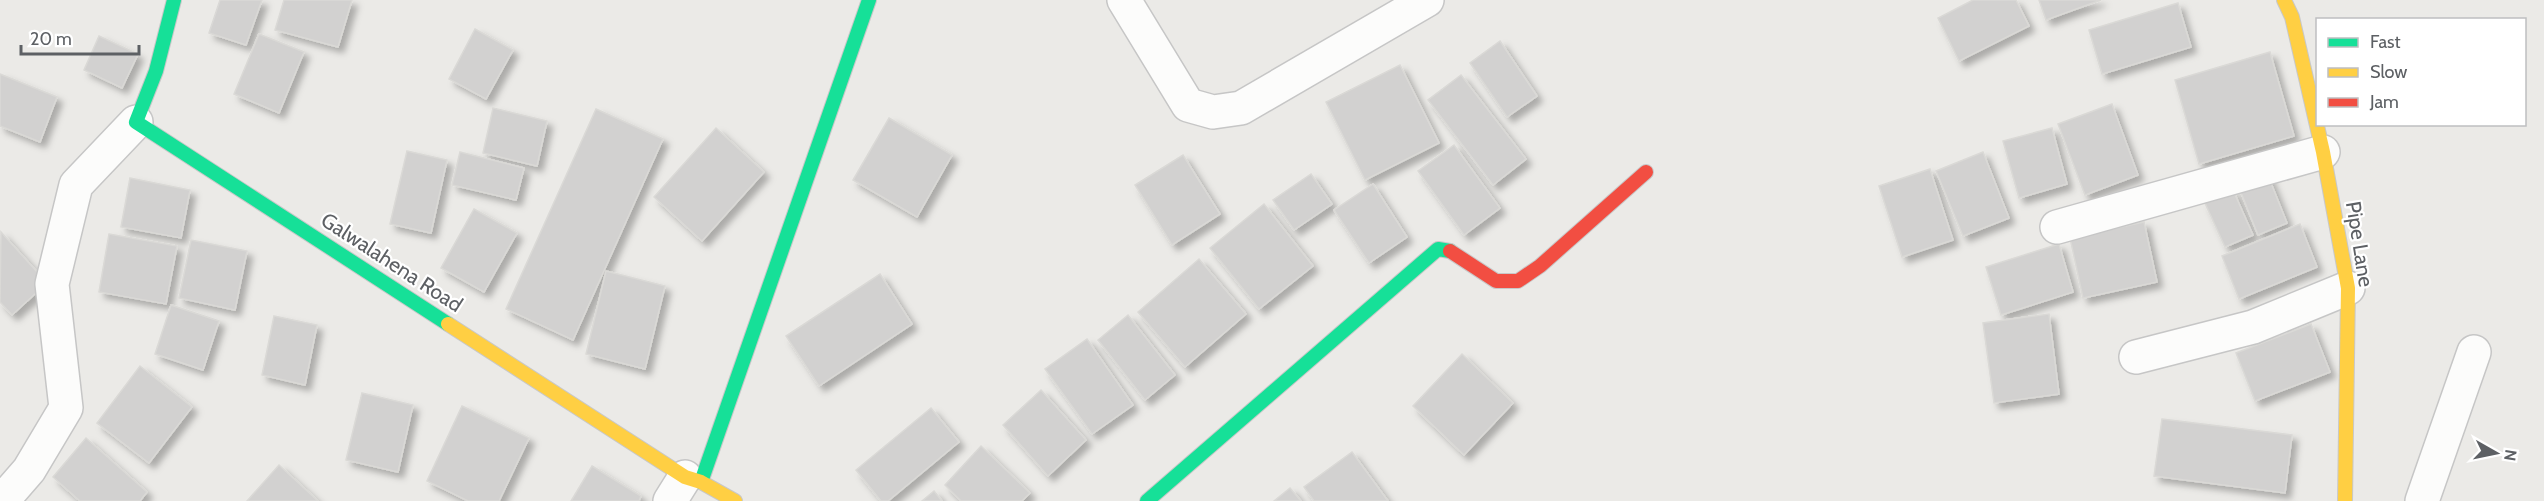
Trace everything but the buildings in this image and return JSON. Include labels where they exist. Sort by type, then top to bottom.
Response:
[{"type":"street","points":[[2,501],[29,470],[66,408],[52,284],[76,185],[136,122],[156,71],[174,0]]},
{"type":"street","points":[[685,487],[869,0]]},
{"type":"street","points":[[1124,0],[1188,105],[1213,112],[1241,108],[1427,0]]},
{"type":"street","name":"Pipe Lane","points":[[2284,0],[2292,17],[2316,122]]},
{"type":"street","name":"Galwalahena Road","points":[[136,122],[685,487],[735,501]]},
{"type":"street","name":"Pipe Lane","points":[[2317,126],[2348,288],[2345,501]]},
{"type":"street","points":[[2057,228],[2323,152]]},
{"type":"street","points":[[1147,501],[1438,249],[1453,251],[1496,281],[1518,281],[1540,266],[1646,172]]},
{"type":"street","points":[[2136,357],[2253,327],[2348,288]]},
{"type":"street","points":[[2422,501],[2474,352]]},
{"type":"traffic: fast","points":[[174,0],[156,71],[136,122],[448,324]]},
{"type":"traffic: fast","points":[[701,482],[869,0]]},
{"type":"traffic: fast","points":[[1147,501],[1438,249],[1450,251]]},
{"type":"traffic: slow","points":[[2284,0],[2292,17],[2316,122]]},
{"type":"traffic: slow","points":[[2317,126],[2348,288],[2345,501]]},
{"type":"traffic: slow","points":[[448,324],[685,477],[701,482],[735,501]]},
{"type":"traffic: jam","points":[[1450,251],[1496,281],[1518,281],[1540,266],[1646,172]]}]
